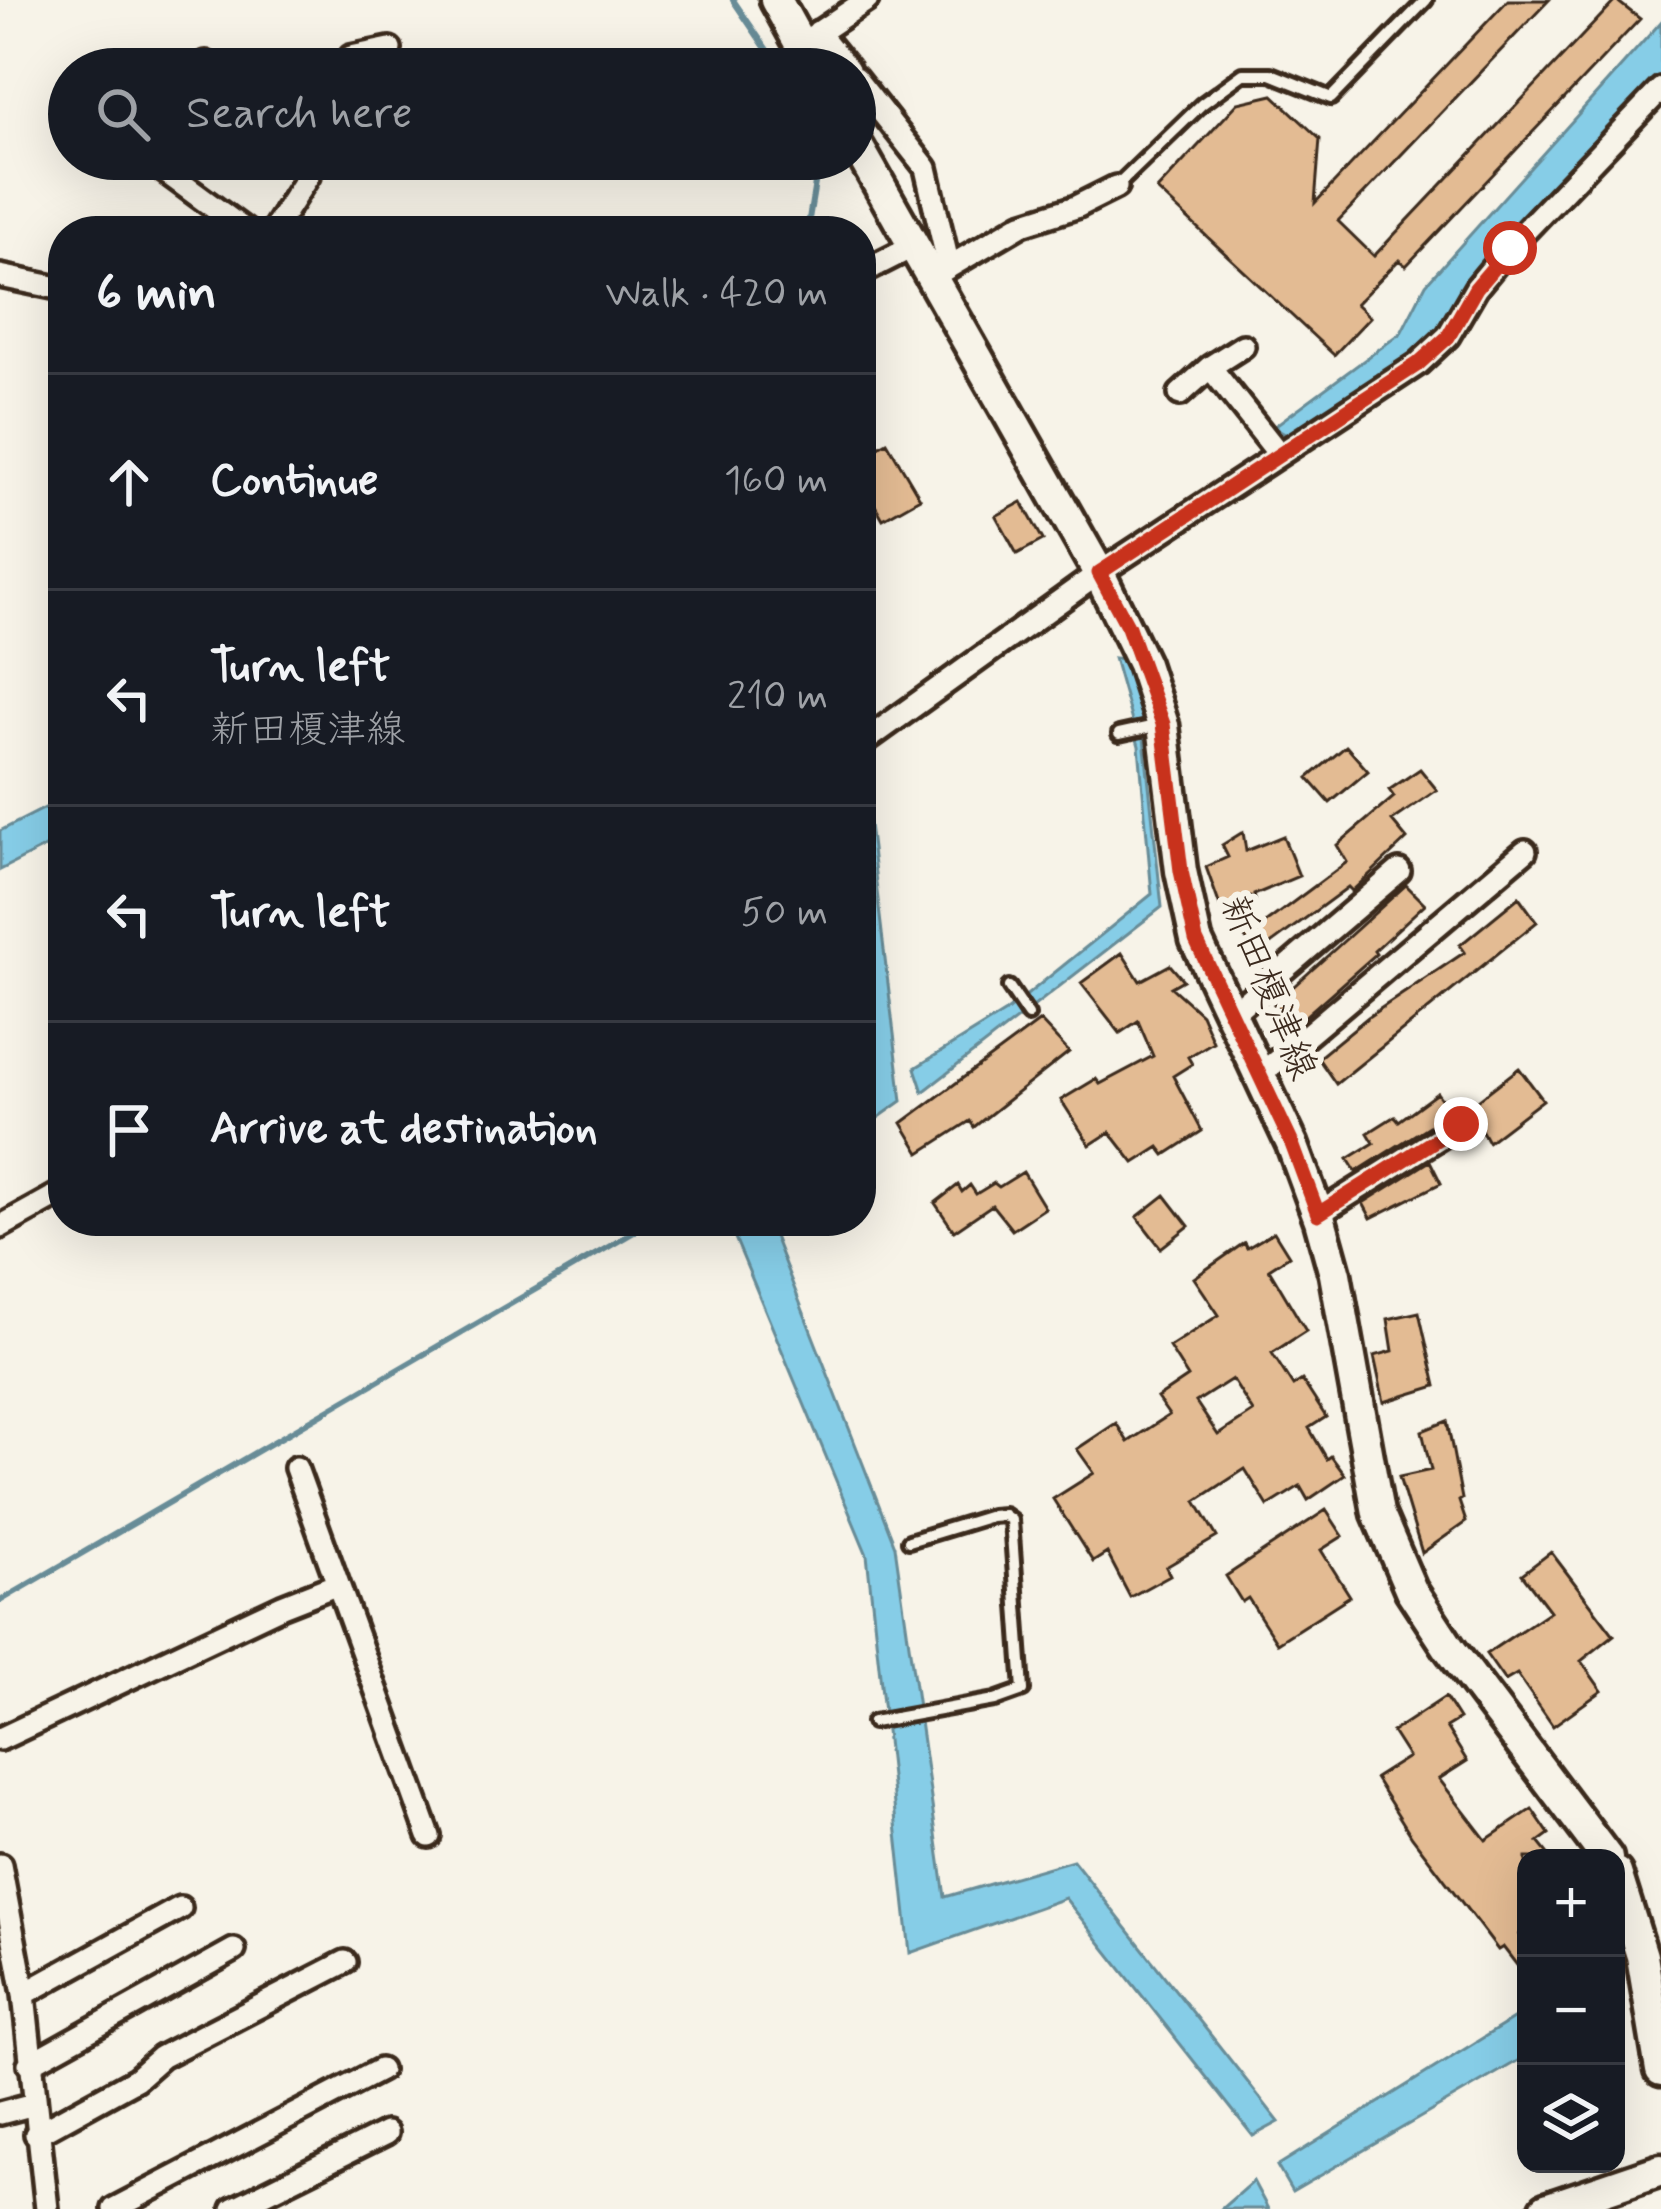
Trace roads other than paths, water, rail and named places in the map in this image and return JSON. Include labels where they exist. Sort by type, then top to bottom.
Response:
[{"type":"main road","points":[[776,0],[809,48]]},
{"type":"main road","name":"新田榎津線","points":[[876,179],[914,246],[940,272],[1128,627],[1163,724],[1181,871],[1196,940],[1292,1144],[1318,1214],[1335,1274],[1378,1513],[1411,1590],[1600,1849]]},
{"type":"main road","points":[[1625,1902],[1642,1956],[1661,2070]]},
{"type":"main road","points":[[1546,2209],[1661,2170]]},
{"type":"street","points":[[811,48],[867,0]]},
{"type":"street","points":[[876,733],[1099,573],[1418,364],[1448,337],[1476,288],[1510,248],[1661,89]]},
{"type":"street","points":[[876,105],[926,168],[940,272],[1022,224],[1076,207],[1116,187]]},
{"type":"street","points":[[177,180],[226,216]]},
{"type":"street","points":[[283,216],[305,180]]},
{"type":"street","points":[[876,265],[914,246]]},
{"type":"street","points":[[0,276],[48,286]]},
{"type":"street","points":[[1180,394],[1243,346]]},
{"type":"street","points":[[1210,367],[1279,454]]},
{"type":"street","points":[[1258,1076],[1525,850]]},
{"type":"street","points":[[1229,1016],[1399,871]]},
{"type":"street","points":[[1318,1214],[1461,1124]]},
{"type":"street","points":[[0,1227],[48,1200]]},
{"type":"street","points":[[296,1468],[429,1836]]},
{"type":"street","points":[[0,1738],[338,1584]]},
{"type":"street","points":[[0,1865],[24,1994],[47,2209]]},
{"type":"street","points":[[24,1994],[179,1908]]},
{"type":"street","points":[[29,2064],[234,1950]]},
{"type":"street","points":[[36,2134],[136,2078],[161,2057],[344,1962]]},
{"type":"street","points":[[114,2209],[380,2070]]},
{"type":"street","points":[[0,2114],[34,2104]]},
{"type":"street","points":[[233,2209],[386,2133]]},
{"type":"lane","points":[[1116,187],[1202,104],[1243,74],[1271,74],[1331,98],[1426,0]]},
{"type":"lane","points":[[1119,734],[1163,724]]},
{"type":"lane","points":[[1009,987],[1028,1015]]},
{"type":"lane","points":[[879,1720],[994,1700],[1023,1690],[1011,1520],[1004,1515],[909,1541]]},
{"type":"water","points":[[1661,22],[1661,76],[1583,164],[1470,276],[1431,339],[1290,437],[1273,427],[1401,333],[1426,284]]},
{"type":"water","points":[[1114,658],[1125,659],[1140,700],[1162,907],[923,1092],[915,1068],[1007,1011],[1152,894],[1139,746]]},
{"type":"water","points":[[48,807],[48,846],[0,870],[0,831]]},
{"type":"water","points":[[876,883],[902,1101],[876,1119]]},
{"type":"water","points":[[734,1236],[774,1236],[895,1546],[945,1897],[1073,1860],[1279,2122],[1253,2136],[1065,1898],[910,1953],[867,1555]]},
{"type":"water","points":[[1517,2017],[1517,2061],[1292,2192],[1277,2166]]},
{"type":"water","points":[[1253,2181],[1268,2209],[1221,2209]]},
{"type":"waterway","points":[[733,0],[766,48]]},
{"type":"waterway","points":[[810,216],[816,180]]},
{"type":"waterway","points":[[0,1601],[627,1236]]}]
